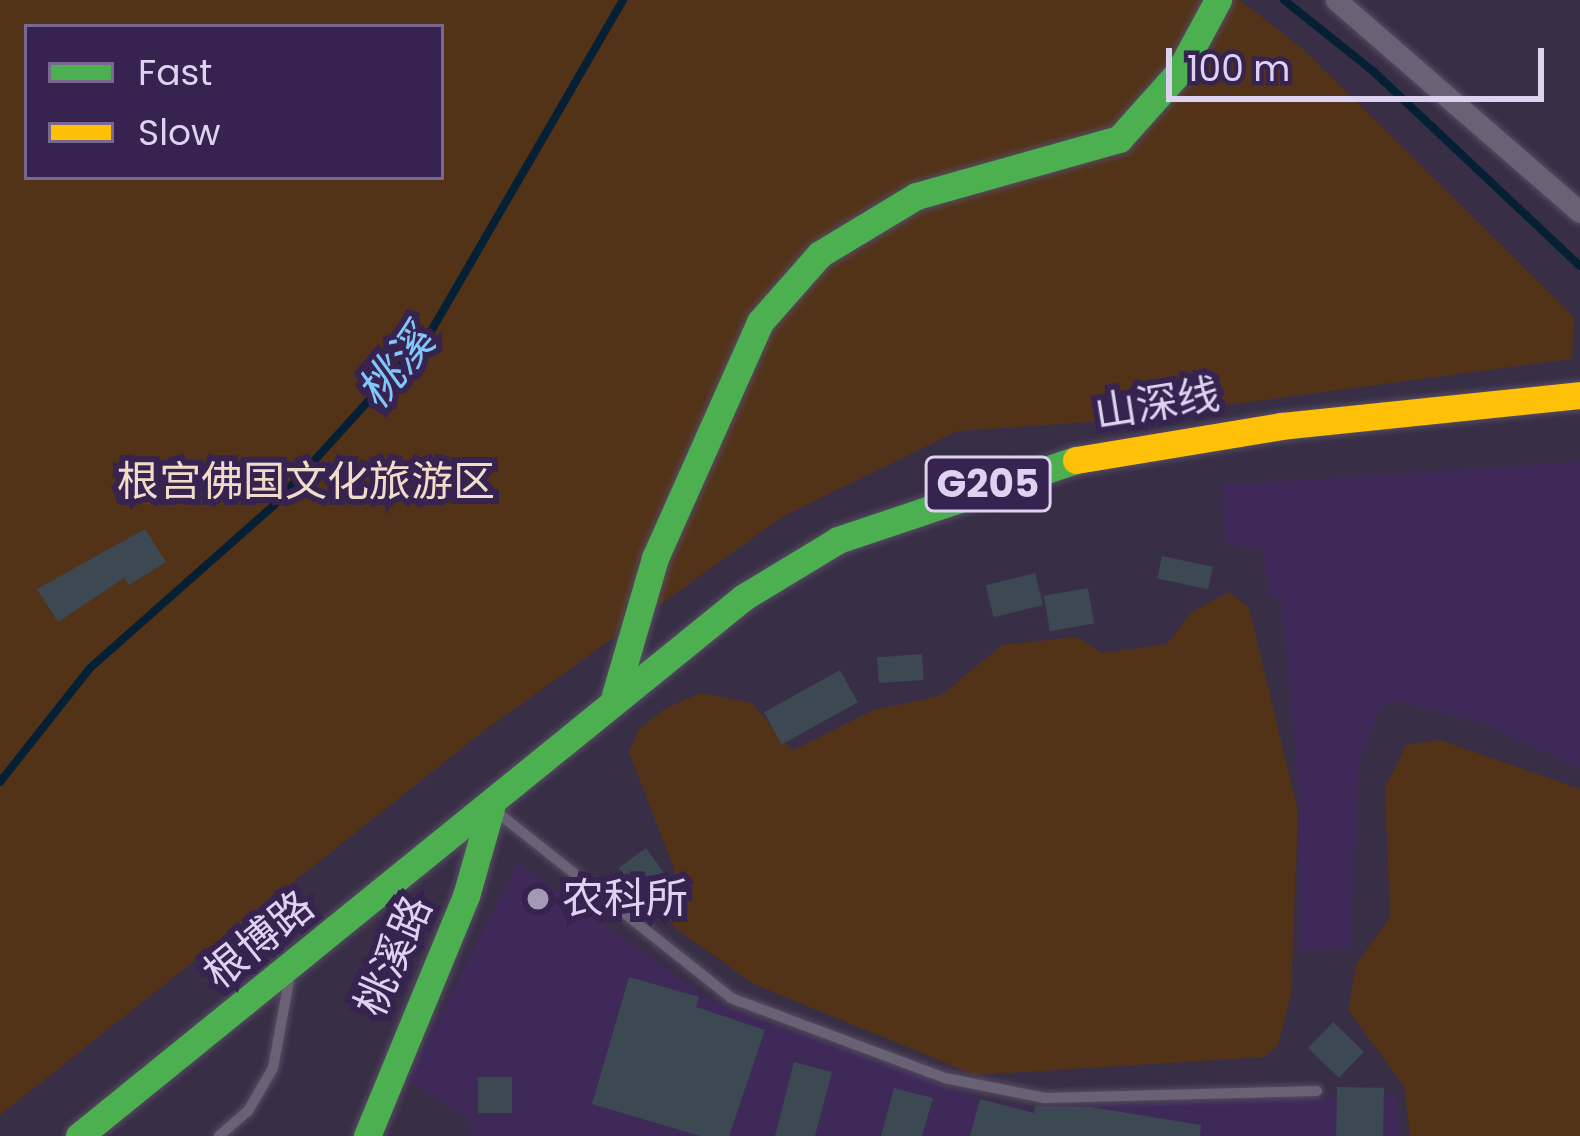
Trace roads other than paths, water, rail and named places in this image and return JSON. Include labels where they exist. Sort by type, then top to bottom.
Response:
[{"type":"main road","points":[[615,695],[655,558],[724,386],[760,322],[820,254],[916,196],[1119,139],[1180,72],[1218,0]]},
{"type":"main road","name":"山深线","points":[[491,808],[615,695],[800,563],[940,499],[1059,463],[1281,426],[1580,395]]},
{"type":"main road","name":"根博路","points":[[79,1136],[491,808]]},
{"type":"main road","name":"桃溪路","points":[[367,1136],[466,896],[491,808]]},
{"type":"street","points":[[1336,0],[1580,212]]},
{"type":"lane","points":[[491,808],[730,998],[945,1078],[1045,1098],[1317,1091]]},
{"type":"lane","points":[[219,1136],[248,1111],[273,1068],[290,968]]},
{"type":"waterway","name":"桃溪","points":[[0,782],[90,668],[274,505],[430,333],[623,0]]},
{"type":"waterway","points":[[1284,0],[1373,71],[1580,266]]},
{"type":"place","name":"农科所","points":[[538,899]]},
{"type":"park label","name":"根宫佛国文化旅游区","points":[[306,482]]}]
